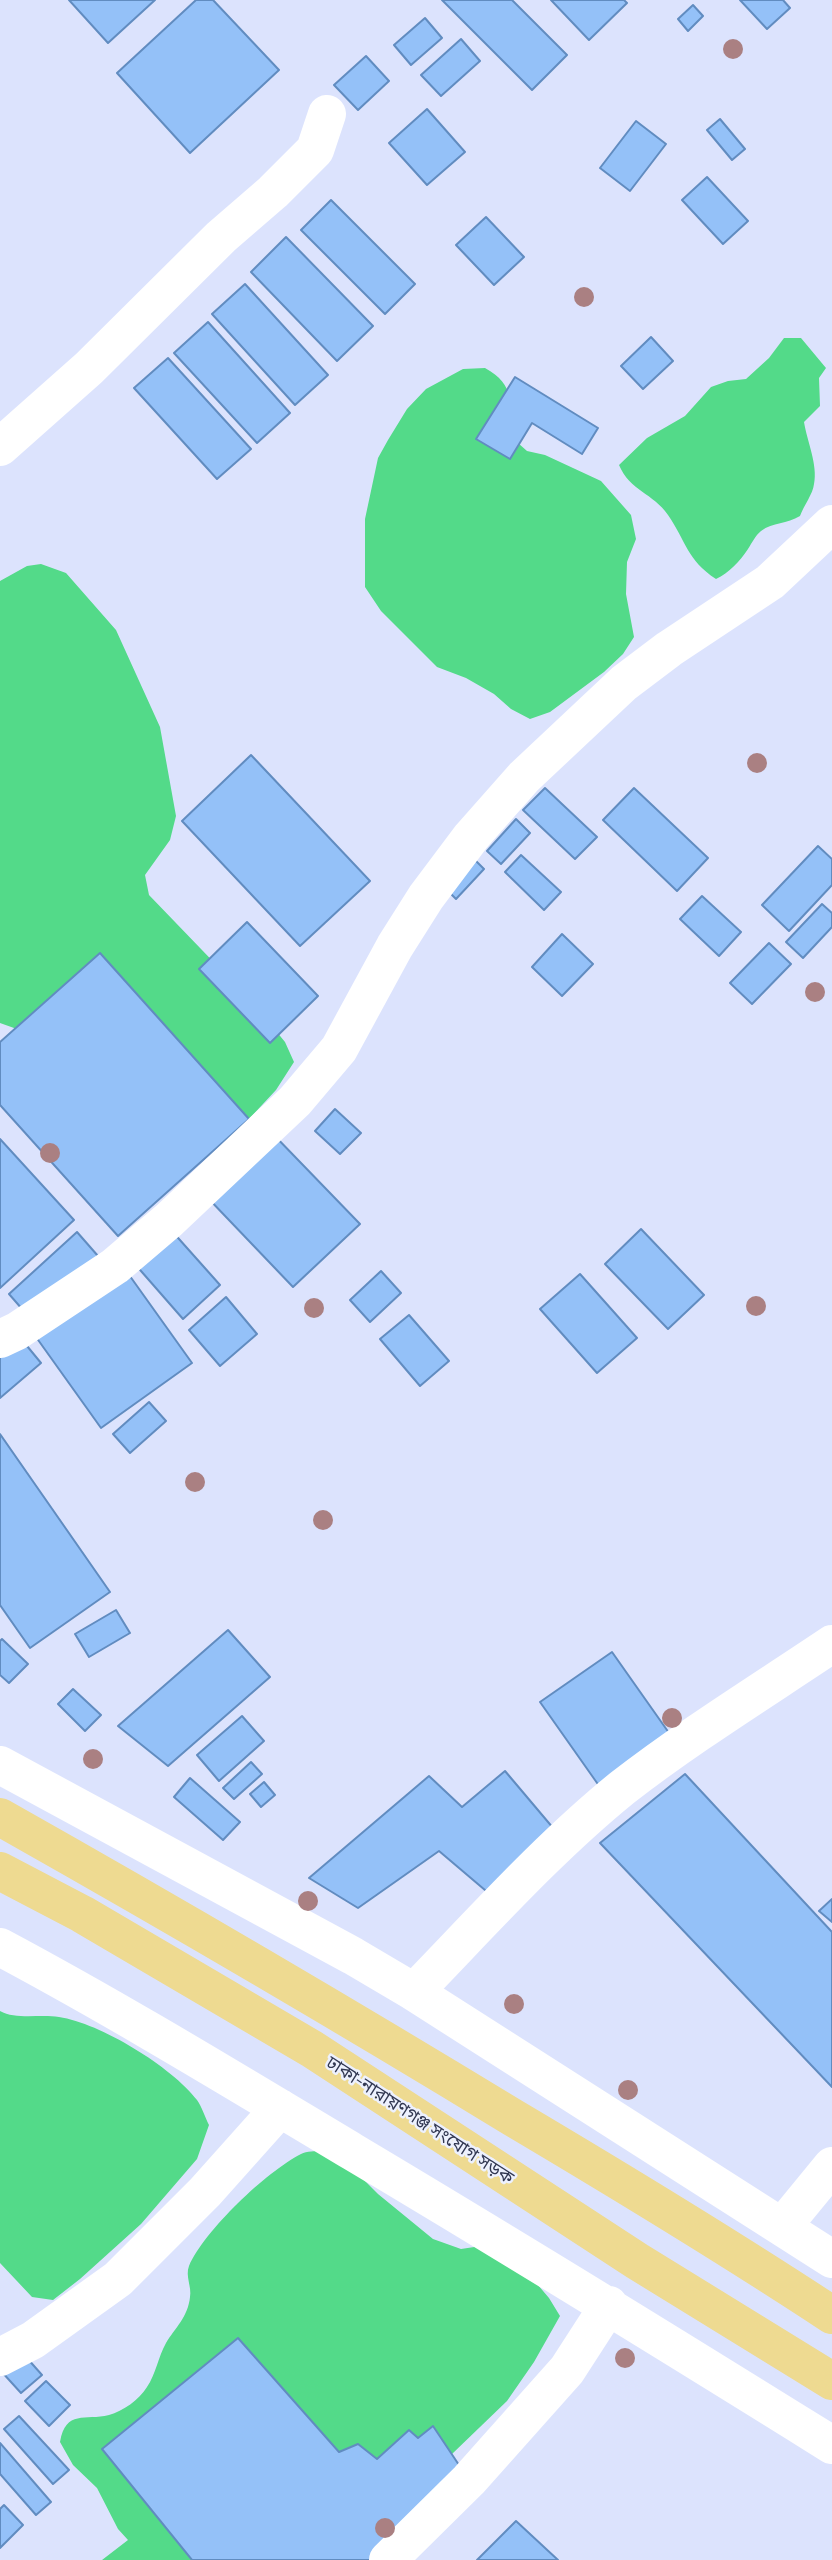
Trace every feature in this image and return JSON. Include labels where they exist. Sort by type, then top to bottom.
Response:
[{"type":"main road","points":[[0,1817],[373,2032],[674,2214],[832,2315]]},
{"type":"main road","name":"ঢাকা-নারায়ণগঞ্জ সংযোগ সড়ক","points":[[0,1871],[82,1914],[312,2049],[637,2260],[832,2381]]},
{"type":"street","points":[[0,447],[89,368],[221,237],[273,192],[315,150],[327,114]]},
{"type":"street","points":[[0,1337],[17,1331],[115,1266],[169,1220],[295,1101],[339,1049],[395,946],[426,897],[471,837],[524,777],[624,682],[770,582],[832,524]]},
{"type":"street","points":[[414,1992],[514,1888],[622,1789],[723,1716],[832,1644]]},
{"type":"street","points":[[0,1765],[353,1956],[414,1992],[832,2259]]},
{"type":"street","points":[[0,1947],[102,2002],[280,2108],[609,2305],[832,2445]]},
{"type":"street","points":[[0,2357],[33,2340],[118,2279],[205,2192],[280,2108]]},
{"type":"street","points":[[782,2227],[832,2166]]},
{"type":"street","points":[[388,2560],[469,2480],[558,2380],[609,2305]]},
{"type":"shaded area","points":[[784,338],[801,338],[826,368],[819,378],[820,406],[804,422],[815,469],[813,488],[800,516],[761,531],[738,562],[716,579],[693,557],[668,515],[629,481],[619,465],[647,438],[685,416],[711,387],[746,379],[769,358]]},
{"type":"shaded area","points":[[485,368],[502,381],[509,396],[509,435],[527,451],[545,455],[601,481],[631,515],[636,539],[627,562],[626,594],[634,637],[623,654],[604,672],[550,712],[530,719],[466,678],[437,667],[381,611],[365,587],[365,519],[378,458],[407,409],[426,389],[463,369]]},
{"type":"shaded area","points":[[41,564],[66,573],[116,630],[160,727],[176,816],[170,840],[145,875],[149,895],[254,1004],[285,1042],[294,1062],[276,1090],[249,1119],[45,1063],[14,1028],[0,1023],[0,581],[27,566]]},
{"type":"shaded area","points":[[0,2011],[13,2015],[59,2017],[114,2037],[153,2061],[186,2087],[199,2103],[209,2125],[197,2159],[141,2224],[53,2300],[32,2297],[0,2263]]},
{"type":"shaded area","points":[[322,2151],[359,2175],[433,2239],[461,2249],[481,2246],[532,2278],[560,2316],[534,2362],[507,2401],[425,2480],[249,2560],[102,2560],[128,2540],[118,2529],[97,2488],[73,2465],[60,2442],[63,2432],[67,2425],[78,2418],[109,2415],[130,2404],[144,2392],[166,2343],[187,2311],[190,2293],[189,2266],[208,2236],[238,2203],[271,2174],[301,2154]]},
{"type":"building","points":[[69,0],[155,0],[108,43]]},
{"type":"building","points":[[196,0],[213,0],[279,70],[190,153],[117,73]]},
{"type":"building","points":[[442,0],[512,0],[567,55],[532,90]]},
{"type":"building","points":[[551,0],[624,0],[627,3],[589,40]]},
{"type":"building","points":[[740,0],[783,0],[790,8],[767,29]]},
{"type":"building","points":[[693,5],[703,16],[688,31],[678,19]]},
{"type":"building","points":[[425,18],[442,38],[411,65],[394,45]]},
{"type":"building","points":[[461,39],[480,61],[441,96],[421,75]]},
{"type":"building","points":[[366,56],[389,81],[358,110],[334,85]]},
{"type":"building","points":[[427,109],[465,152],[427,185],[389,143]]},
{"type":"building","points":[[720,119],[745,149],[732,160],[707,130]]},
{"type":"building","points":[[636,121],[666,144],[630,191],[600,168]]},
{"type":"building","points":[[707,177],[748,221],[723,244],[682,200]]},
{"type":"building","points":[[331,200],[415,284],[385,314],[301,230]]},
{"type":"building","points":[[486,217],[524,257],[494,285],[456,245]]},
{"type":"building","points":[[286,237],[373,326],[337,361],[251,272]]},
{"type":"building","points":[[245,284],[328,375],[295,405],[212,314]]},
{"type":"building","points":[[208,322],[290,413],[257,443],[174,353]]},
{"type":"building","points":[[651,337],[673,361],[643,389],[621,366]]},
{"type":"building","points":[[168,358],[251,449],[217,479],[134,388]]},
{"type":"building","points":[[515,377],[598,428],[582,454],[532,423],[510,459],[476,439]]},
{"type":"building","points":[[251,755],[370,881],[300,946],[182,821]]},
{"type":"building","points":[[545,788],[597,837],[575,859],[523,810]]},
{"type":"building","points":[[634,788],[708,858],[677,891],[603,820]]},
{"type":"building","points":[[516,819],[530,833],[501,864],[487,851]]},
{"type":"building","points":[[818,846],[832,859],[832,885],[789,931],[762,905]]},
{"type":"building","points":[[521,855],[561,892],[544,910],[505,872]]},
{"type":"building","points":[[473,858],[484,869],[456,899],[445,888]]},
{"type":"building","points":[[702,896],[741,932],[719,956],[680,919]]},
{"type":"building","points":[[822,904],[832,913],[832,927],[803,958],[786,942]]},
{"type":"building","points":[[247,922],[318,996],[270,1043],[199,969]]},
{"type":"building","points":[[562,934],[593,964],[562,996],[532,967]]},
{"type":"building","points":[[769,943],[791,964],[752,1004],[730,983]]},
{"type":"building","points":[[100,953],[249,1119],[118,1236],[0,1105],[0,1042]]},
{"type":"building","points":[[335,1109],[361,1133],[340,1154],[315,1131]]},
{"type":"building","points":[[271,1132],[360,1224],[293,1287],[206,1196]]},
{"type":"building","points":[[0,1139],[74,1220],[0,1288]]},
{"type":"building","points":[[641,1229],[704,1295],[668,1329],[605,1264]]},
{"type":"building","points":[[171,1230],[220,1285],[183,1319],[134,1263]]},
{"type":"building","points":[[77,1232],[98,1256],[29,1317],[9,1294]]},
{"type":"building","points":[[381,1271],[401,1293],[370,1322],[350,1300]]},
{"type":"building","points":[[127,1272],[192,1363],[101,1428],[36,1337]]},
{"type":"building","points":[[580,1274],[637,1338],[597,1373],[540,1309]]},
{"type":"building","points":[[226,1297],[257,1334],[220,1366],[189,1330]]},
{"type":"building","points":[[409,1315],[449,1361],[420,1386],[380,1339]]},
{"type":"building","points":[[18,1335],[41,1363],[0,1398],[0,1351]]},
{"type":"building","points":[[149,1402],[166,1421],[130,1453],[113,1434]]},
{"type":"building","points":[[0,1434],[110,1592],[30,1648],[0,1605]]},
{"type":"building","points":[[116,1610],[130,1633],[89,1657],[75,1634]]},
{"type":"building","points":[[228,1630],[270,1677],[168,1766],[118,1726]]},
{"type":"building","points":[[2,1639],[28,1664],[9,1683],[0,1675]]},
{"type":"building","points":[[612,1652],[674,1740],[602,1790],[540,1702]]},
{"type":"building","points":[[73,1689],[101,1715],[85,1731],[58,1704]]},
{"type":"building","points":[[242,1716],[264,1741],[219,1781],[197,1755]]},
{"type":"building","points":[[251,1762],[262,1774],[234,1799],[223,1788]]},
{"type":"building","points":[[505,1771],[559,1835],[492,1896],[439,1851],[358,1908],[309,1878],[429,1776],[462,1807]]},
{"type":"building","points":[[685,1774],[832,1932],[832,2087],[600,1843]]},
{"type":"building","points":[[190,1778],[240,1822],[223,1840],[174,1797]]},
{"type":"building","points":[[264,1782],[275,1795],[261,1807],[250,1794]]},
{"type":"building","points":[[832,1899],[832,1922],[819,1911]]},
{"type":"building","points":[[238,2338],[339,2452],[358,2444],[377,2459],[409,2430],[418,2438],[433,2426],[469,2480],[385,2560],[192,2560],[102,2449]]},
{"type":"building","points":[[19,2349],[42,2375],[21,2393],[0,2370]]},
{"type":"building","points":[[46,2381],[70,2405],[49,2426],[25,2401]]},
{"type":"building","points":[[19,2416],[69,2470],[53,2484],[4,2429]]},
{"type":"building","points":[[0,2443],[51,2502],[36,2515],[0,2474]]},
{"type":"building","points":[[4,2505],[23,2525],[0,2548],[0,2509]]},
{"type":"building","points":[[516,2521],[558,2560],[477,2560]]}]
